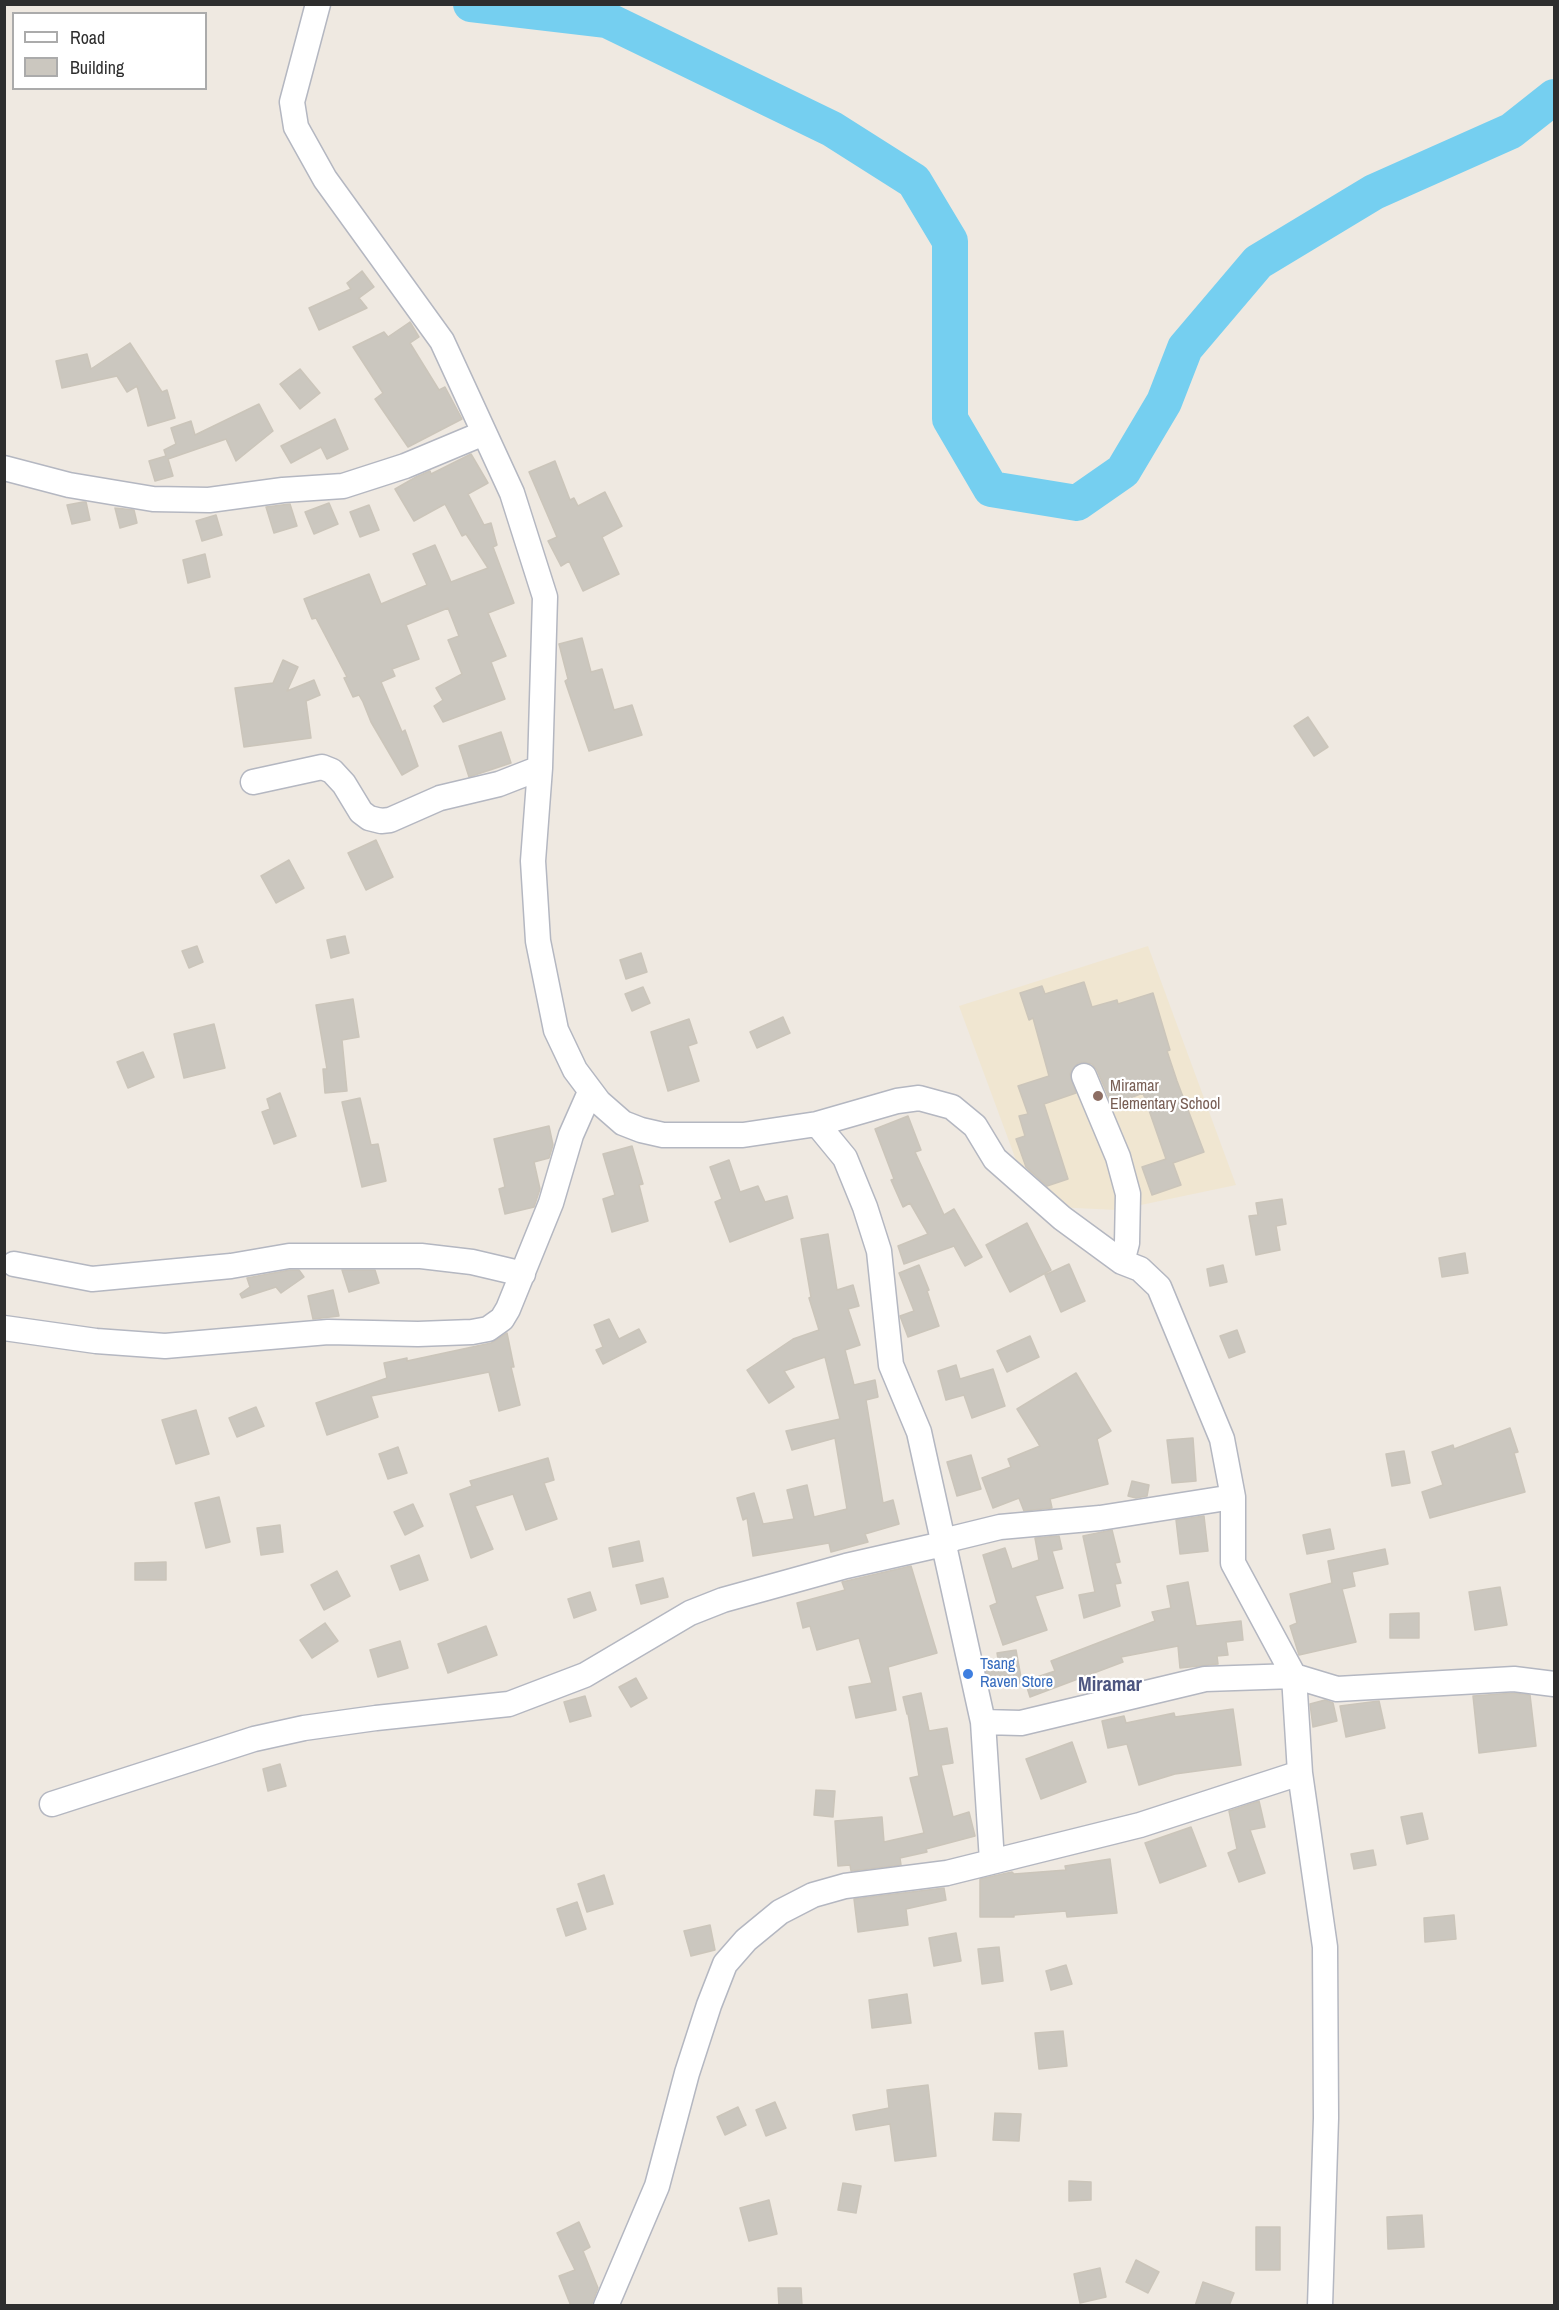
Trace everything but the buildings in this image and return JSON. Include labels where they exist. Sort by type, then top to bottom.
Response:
[{"type":"street","points":[[318,4],[292,102],[296,127],[325,179],[442,341],[512,493],[545,597],[540,768],[533,861],[538,941],[556,1030],[575,1070],[590,1092],[622,1123],[663,1135],[742,1135],[817,1124],[897,1101],[919,1098],[952,1107],[975,1126],[995,1159],[1062,1218],[1122,1262],[1140,1269],[1159,1287],[1222,1439],[1233,1497],[1233,1563],[1294,1676],[1300,1773],[1325,1947],[1326,2118],[1320,2306]]},
{"type":"street","points":[[4,468],[69,485],[142,497],[209,500],[284,490],[343,486],[405,466],[484,433]]},
{"type":"street","points":[[253,782],[322,767],[332,771],[344,784],[361,812],[369,818],[381,821],[390,820],[440,798],[499,784],[540,768]]},
{"type":"street","points":[[1084,1076],[1118,1157],[1128,1194],[1127,1243],[1122,1262]]},
{"type":"street","points":[[4,1328],[96,1341],[165,1346],[328,1332],[418,1334],[472,1332],[488,1329],[502,1319],[523,1274],[551,1203],[571,1135],[590,1092]]},
{"type":"street","points":[[817,1124],[845,1158],[865,1207],[879,1251],[891,1365],[919,1432],[983,1722],[992,1861]]},
{"type":"street","points":[[14,1264],[92,1280],[231,1266],[289,1256],[421,1256],[472,1262],[523,1274]]},
{"type":"street","points":[[52,1804],[254,1739],[304,1728],[509,1704],[585,1675],[690,1613],[723,1600],[846,1566],[943,1544],[956,1538],[1000,1527],[1100,1518],[1233,1497]]},
{"type":"street","points":[[983,1722],[1021,1723],[1205,1679],[1294,1676],[1337,1689],[1514,1679],[1554,1684]]},
{"type":"street","points":[[606,2306],[657,2186],[687,2073],[725,1964],[746,1940],[780,1912],[813,1895],[845,1886],[947,1873],[1140,1825],[1300,1773]]},
{"type":"shaded area","name":"Miramar Elementary School","points":[[1148,946],[1236,1185],[1117,1210],[1033,1206],[959,1006]]},
{"type":"waterway","points":[[471,4],[607,20],[832,129],[914,181],[950,241],[950,419],[991,489],[1077,503],[1123,471],[1164,402],[1185,348],[1258,262],[1374,192],[1511,131],[1554,97]]},
{"type":"place","name":"Miramar Elementary School","points":[[1098,1096]]},
{"type":"place","name":"Tsang Raven Store","points":[[968,1674]]},
{"type":"district","name":"Miramar","points":[[1110,1686]]}]
